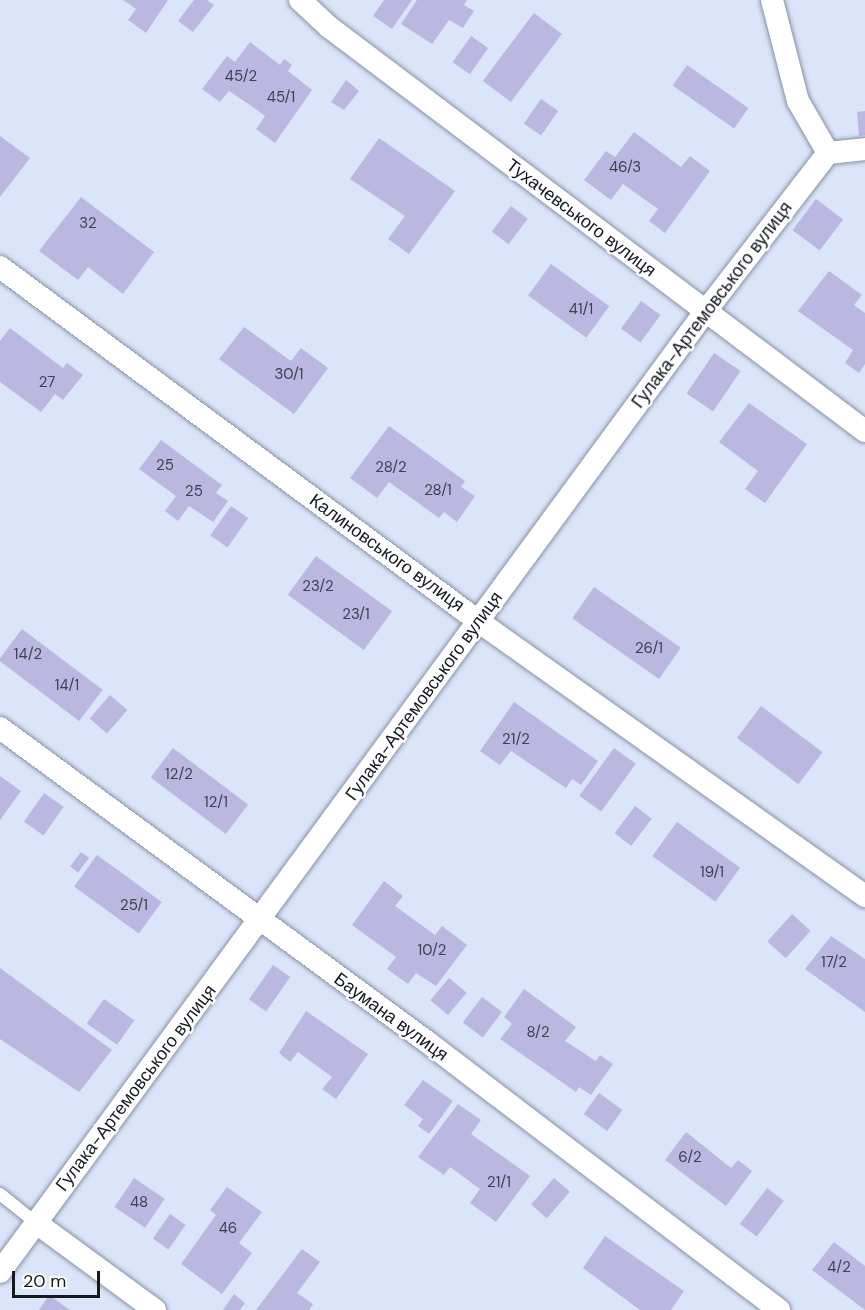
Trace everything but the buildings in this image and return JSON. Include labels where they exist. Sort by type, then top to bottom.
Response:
[{"type":"street","name":"Тухачевського вулиця","points":[[300,0],[329,27],[865,431]]},
{"type":"street","points":[[772,0],[798,101],[828,153],[865,148]]},
{"type":"street","name":"Гулака-Артемовського вулиця","points":[[0,1272],[705,312],[828,153]]},
{"type":"street","name":"Калиновського вулиця","points":[[0,267],[478,621],[865,896]]},
{"type":"street","name":"Баумана вулиця","points":[[0,728],[259,922],[426,1041],[779,1310]]},
{"type":"street","points":[[35,1222],[155,1310]]},
{"type":"lane","points":[[0,1194],[35,1222]]}]
